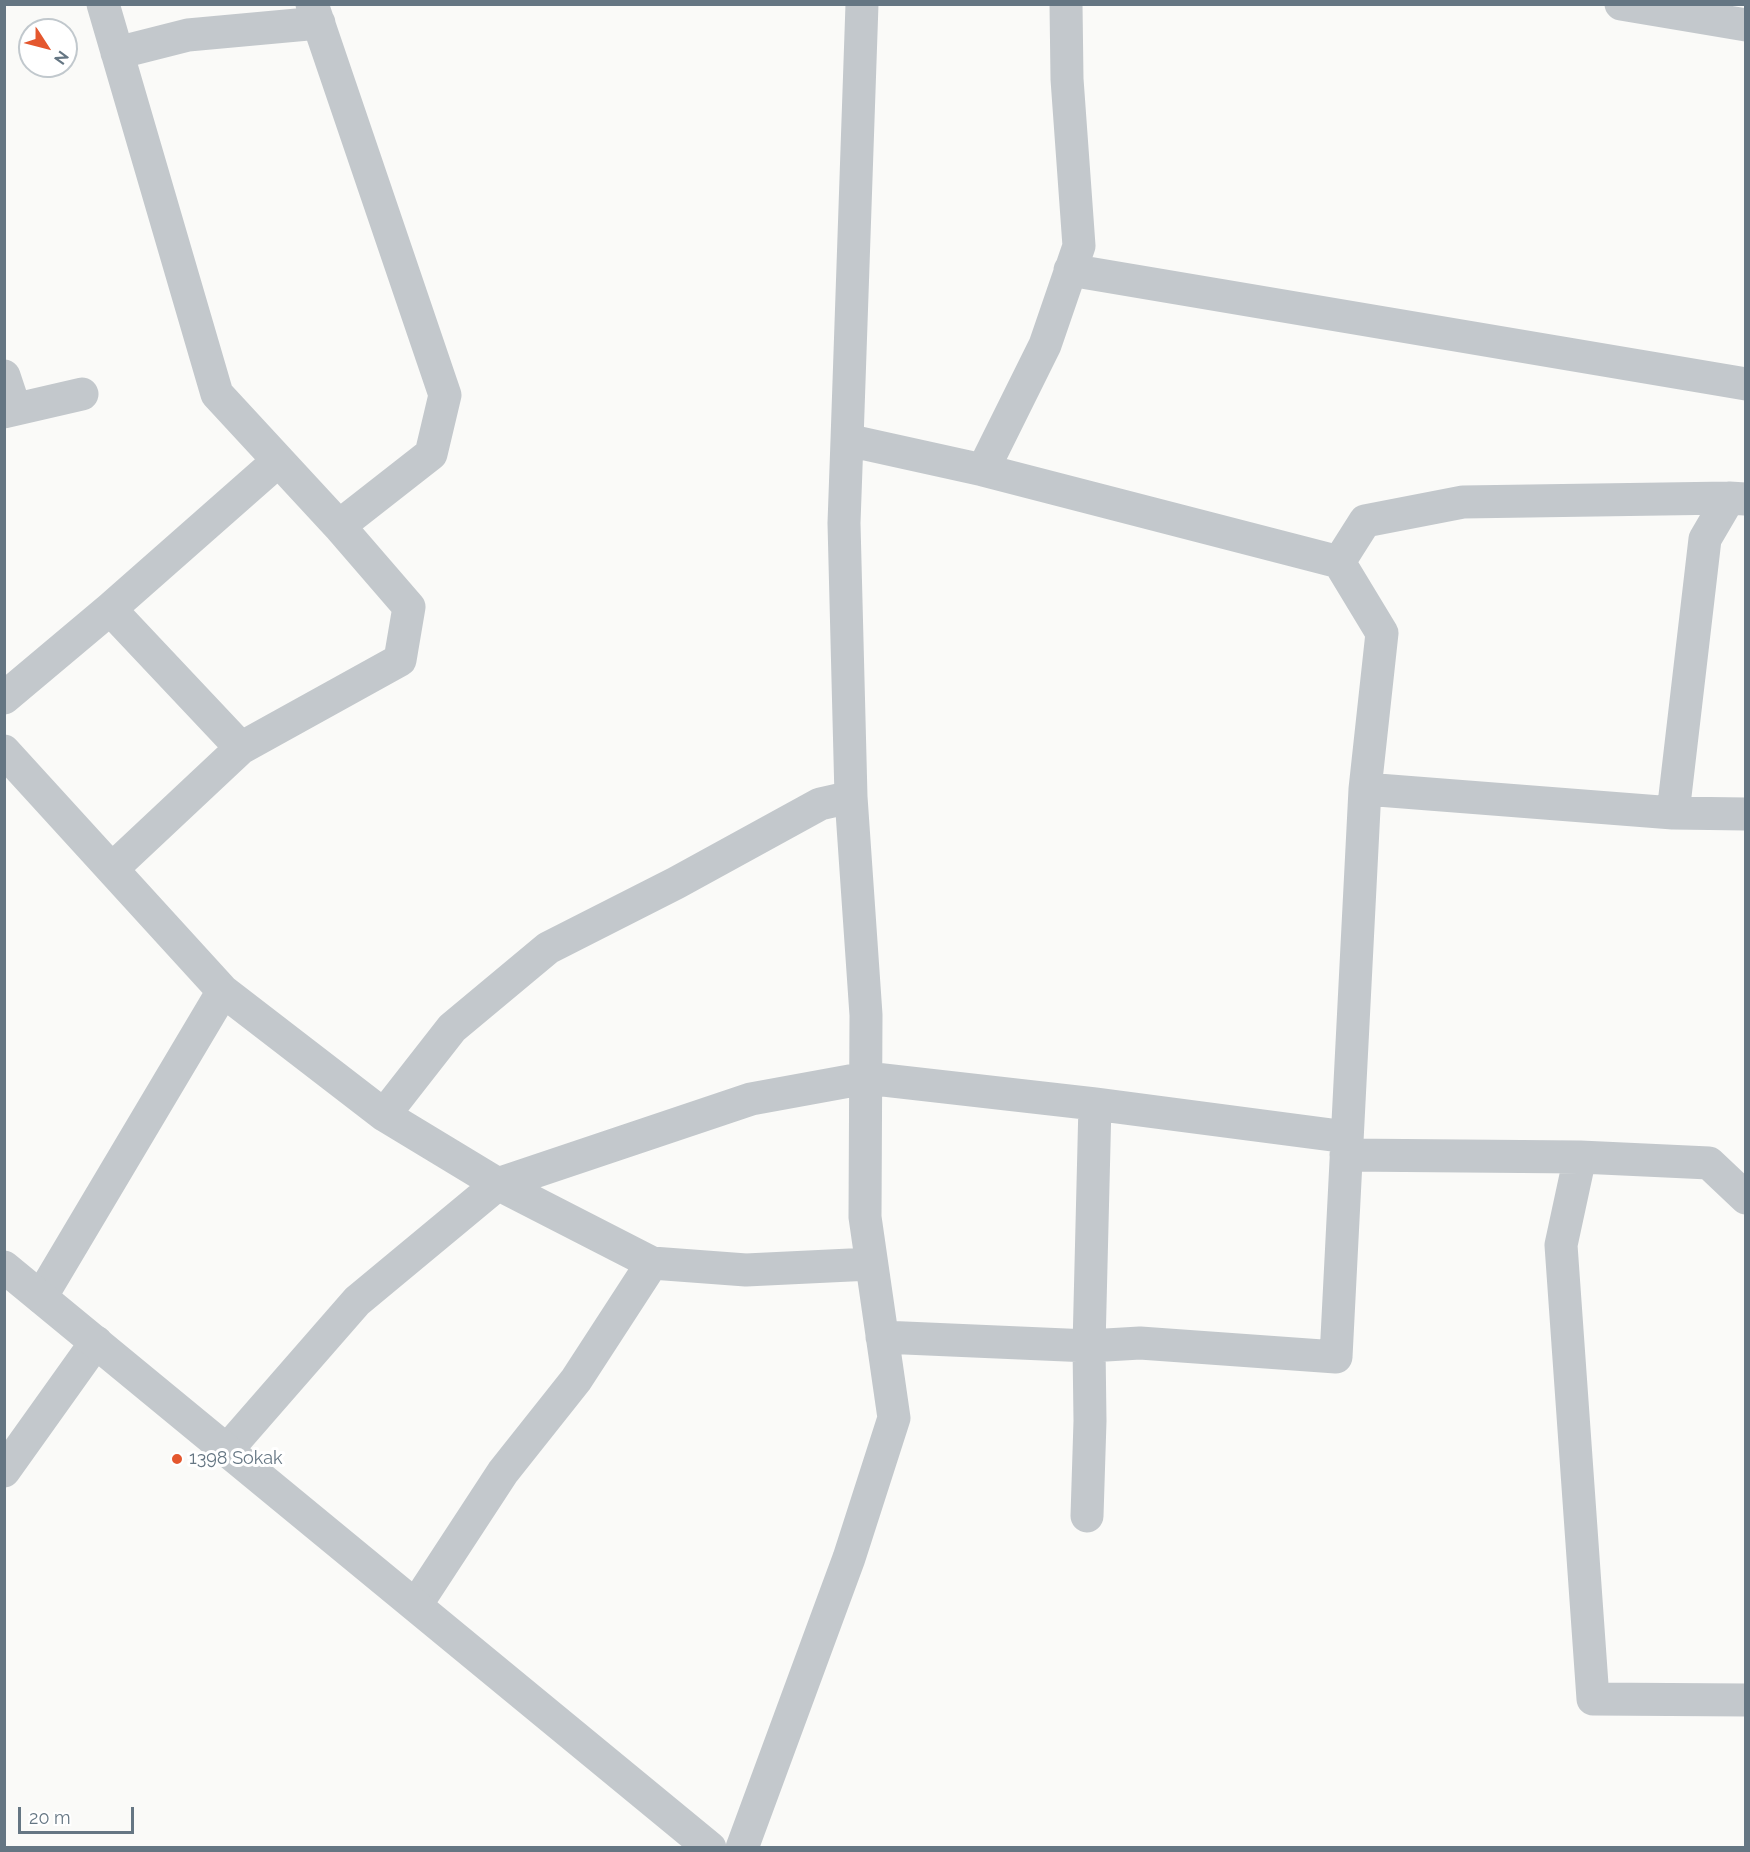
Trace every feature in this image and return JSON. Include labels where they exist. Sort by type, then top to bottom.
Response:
[{"type":"street","points":[[103,4],[217,394],[339,526],[409,607],[400,660],[241,748],[112,869]]},
{"type":"street","points":[[742,1848],[849,1558],[894,1418],[864,1217],[866,1015],[850,796],[844,523],[862,4]]},
{"type":"street","points":[[983,470],[1045,345],[1079,246],[1067,79],[1066,4]]},
{"type":"street","points":[[1621,4],[1746,25]]},
{"type":"street","points":[[117,53],[189,35],[315,14],[445,395],[431,453],[339,526]]},
{"type":"street","points":[[1070,270],[1746,384]]},
{"type":"street","points":[[4,376],[10,411],[82,394]]},
{"type":"street","points":[[847,440],[983,470],[1339,562],[1382,633],[1365,789],[1336,1357],[1140,1343],[1089,1346],[882,1336]]},
{"type":"street","points":[[4,698],[110,609],[278,461]]},
{"type":"street","points":[[1339,562],[1365,521],[1463,502],[1737,499]]},
{"type":"street","points":[[1673,813],[1705,539],[1737,499]]},
{"type":"street","points":[[110,609],[241,748]]},
{"type":"street","points":[[4,751],[223,991],[384,1115],[498,1184],[652,1263],[746,1270],[871,1264]]},
{"type":"street","points":[[1365,789],[1673,813],[1746,814]]},
{"type":"street","points":[[384,1115],[452,1028],[548,948],[676,883],[820,804],[850,796]]},
{"type":"street","points":[[41,1297],[223,991]]},
{"type":"street","points":[[227,1450],[357,1301],[498,1184],[751,1099],[866,1078],[1095,1104],[1347,1146],[1708,1163],[1746,1198]]},
{"type":"street","points":[[1087,1516],[1095,1104]]},
{"type":"street","points":[[1580,1157],[1561,1245],[1593,1700],[1746,1700]]},
{"type":"street","points":[[416,1605],[503,1472],[576,1380],[652,1263]]},
{"type":"street","points":[[4,1267],[710,1848]]},
{"type":"street","points":[[4,1472],[96,1342]]},
{"type":"place","name":"1398 Sokak","points":[[177,1459]]}]
